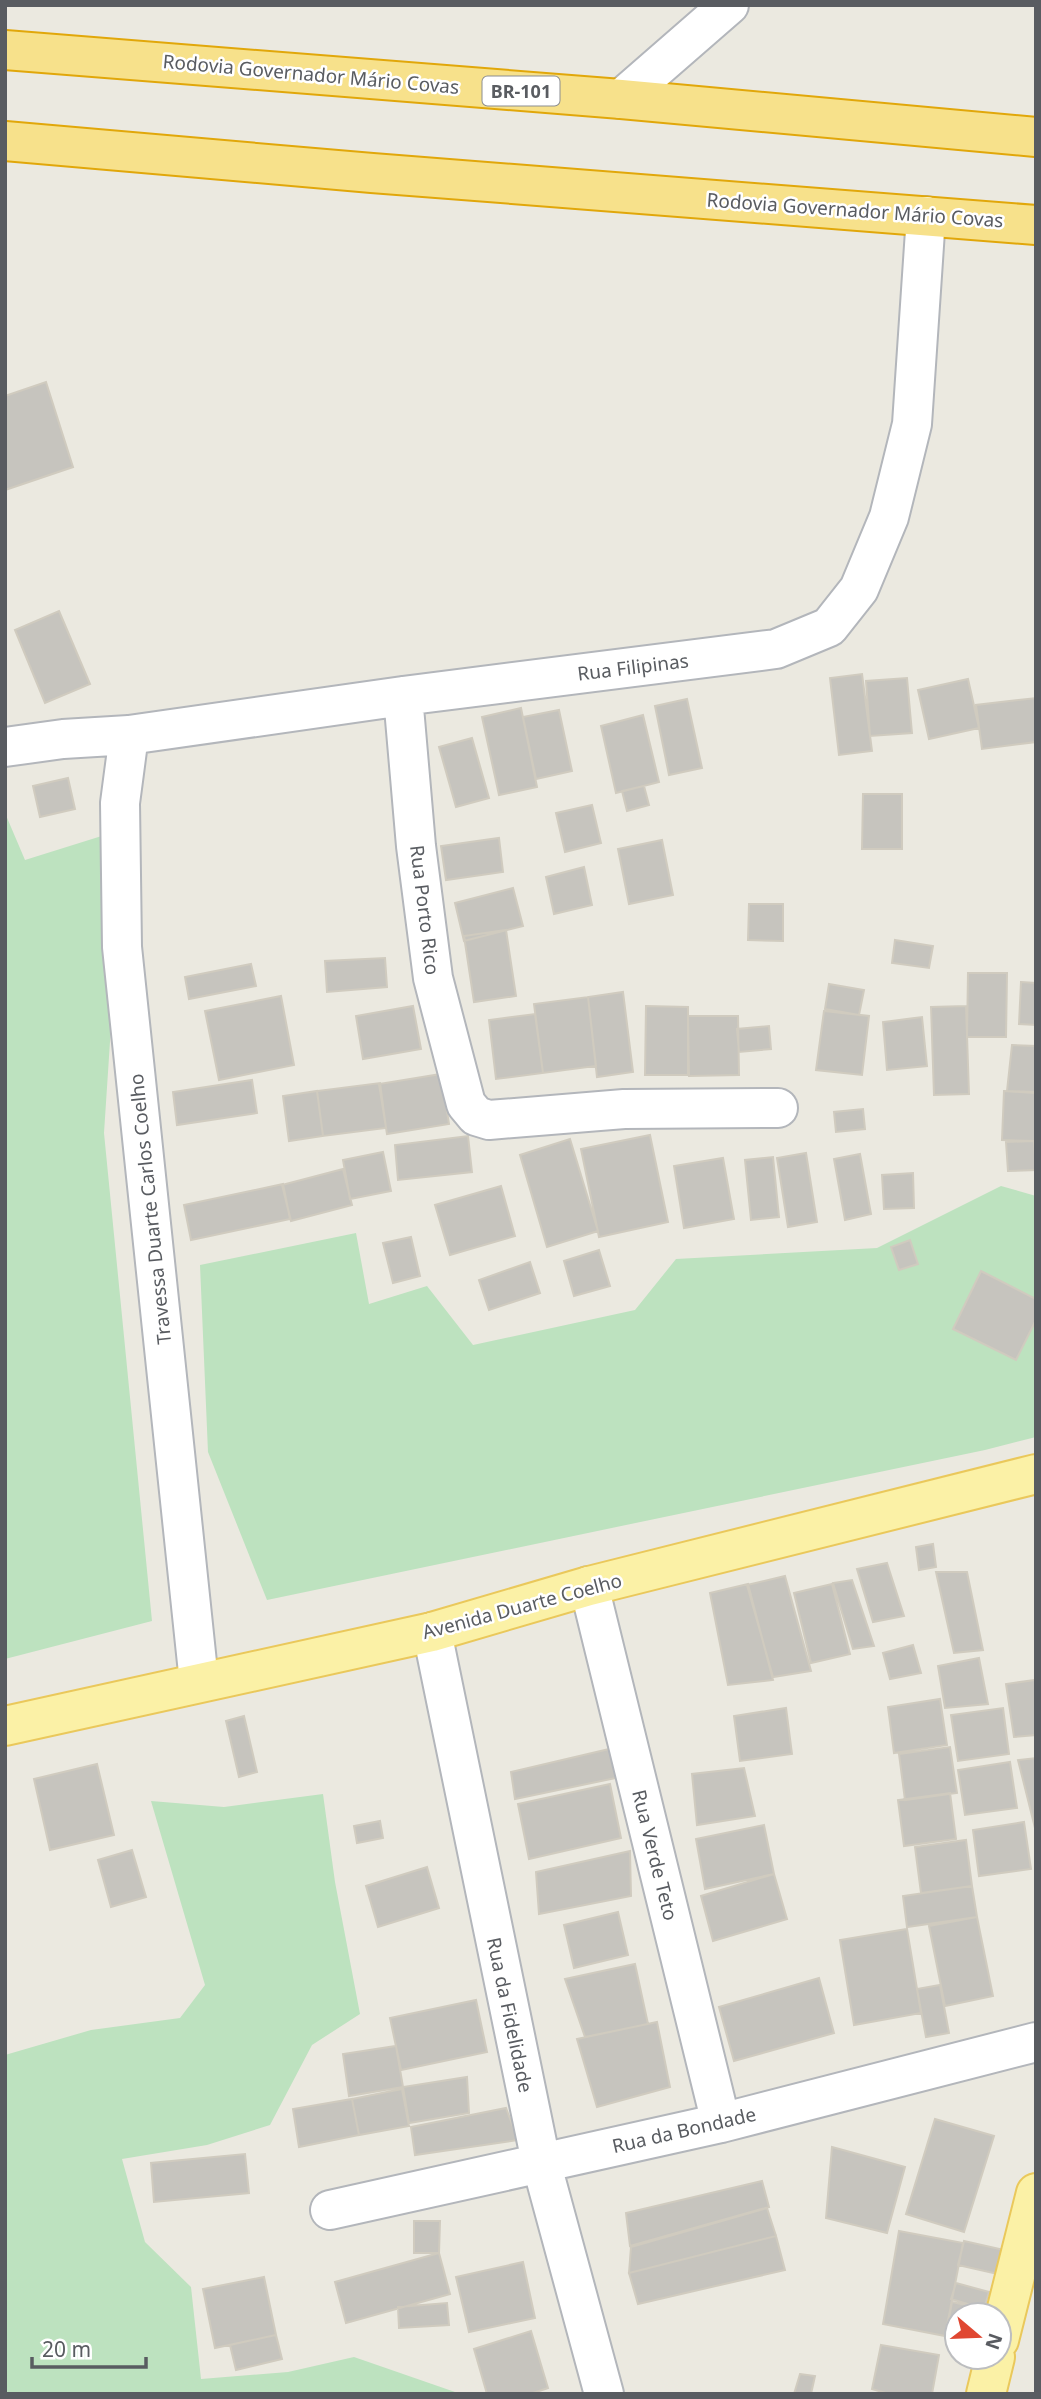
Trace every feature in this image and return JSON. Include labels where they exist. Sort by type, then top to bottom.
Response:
[{"type":"highway","name":"Rodovia Governador Mário Covas","points":[[5,50],[621,99],[1036,136]]},
{"type":"highway","name":"Rodovia Governador Mário Covas","points":[[5,141],[1036,225]]},
{"type":"main road","name":"Avenida Duarte Coelho","points":[[5,1726],[432,1632],[589,1586],[1036,1474]]},
{"type":"main road","points":[[1009,2301],[1036,2193]]},
{"type":"main road","points":[[986,2394],[992,2371]]},
{"type":"street","points":[[621,99],[729,5]]},
{"type":"street","name":"Rua Filipinas","points":[[5,747],[63,739],[129,735],[403,696],[776,649],[829,627],[859,589],[889,517],[912,424],[926,216]]},
{"type":"street","name":"Rua Porto Rico","points":[[403,696],[416,846],[433,978],[466,1104],[476,1116],[489,1119],[624,1109],[778,1108]]},
{"type":"street","name":"Travessa Duarte Carlos Coelho","points":[[129,735],[120,803],[122,947],[199,1682]]},
{"type":"street","name":"Rua Verde Teto","points":[[589,1586],[721,2123]]},
{"type":"street","name":"Rua da Fidelidade","points":[[432,1632],[541,2162],[604,2394]]},
{"type":"street","name":"Rua da Bondade","points":[[330,2210],[721,2123],[1036,2042]]},
{"type":"green space","points":[[5,813],[25,860],[124,829],[104,1133],[152,1621],[5,1659]]},
{"type":"green space","points":[[1001,1186],[1036,1196],[1036,1437],[985,1450],[267,1600],[208,1452],[200,1265],[356,1233],[369,1304],[427,1286],[473,1345],[635,1310],[676,1259],[877,1248]]},
{"type":"green space","points":[[323,1794],[335,1882],[360,2014],[312,2045],[270,2125],[207,2145],[122,2159],[145,2242],[191,2287],[201,2379],[288,2372],[354,2357],[455,2392],[5,2394],[5,2055],[91,2030],[180,2018],[205,1985],[151,1801],[224,1807]]},
{"type":"building","points":[[46,382],[73,467],[5,490],[5,396]]},
{"type":"building","points":[[59,611],[90,684],[45,703],[15,630]]},
{"type":"building","points":[[862,674],[872,751],[839,755],[830,678]]},
{"type":"building","points":[[907,678],[912,733],[870,736],[866,681]]},
{"type":"building","points":[[968,679],[979,728],[929,739],[918,690]]},
{"type":"building","points":[[1036,698],[1036,742],[982,749],[976,705]]},
{"type":"building","points":[[687,699],[702,768],[669,775],[655,706]]},
{"type":"building","points":[[521,708],[537,787],[499,795],[482,717]]},
{"type":"building","points":[[559,710],[572,771],[536,779],[523,717]]},
{"type":"building","points":[[643,715],[659,782],[616,793],[601,726]]},
{"type":"building","points":[[472,738],[489,798],[456,807],[439,747]]},
{"type":"building","points":[[68,778],[75,809],[40,817],[33,786]]},
{"type":"building","points":[[644,786],[649,805],[627,811],[622,791]]},
{"type":"building","points":[[863,794],[902,794],[902,849],[862,849]]},
{"type":"building","points":[[592,805],[601,843],[565,852],[556,813]]},
{"type":"building","points":[[499,838],[503,872],[446,880],[441,846]]},
{"type":"building","points":[[662,840],[673,895],[629,904],[618,849]]},
{"type":"building","points":[[584,867],[592,905],[554,914],[546,877]]},
{"type":"building","points":[[513,888],[523,926],[464,941],[455,903]]},
{"type":"building","points":[[749,904],[783,904],[783,941],[748,940]]},
{"type":"building","points":[[506,930],[516,996],[474,1002],[464,936]]},
{"type":"building","points":[[895,940],[933,946],[929,968],[892,963]]},
{"type":"building","points":[[385,958],[387,987],[327,992],[325,961]]},
{"type":"building","points":[[251,964],[256,986],[189,999],[185,977]]},
{"type":"building","points":[[968,973],[1007,973],[1006,1037],[967,1037]]},
{"type":"building","points":[[1021,982],[1036,983],[1036,1025],[1019,1024]]},
{"type":"building","points":[[829,984],[864,990],[859,1015],[825,1009]]},
{"type":"building","points":[[623,992],[633,1072],[597,1077],[588,997]]},
{"type":"building","points":[[281,996],[294,1065],[219,1080],[205,1011]]},
{"type":"building","points":[[588,997],[596,1066],[543,1073],[534,1004]]},
{"type":"building","points":[[413,1006],[421,1049],[363,1059],[356,1016]]},
{"type":"building","points":[[646,1006],[688,1007],[688,1075],[645,1075]]},
{"type":"building","points":[[966,1006],[969,1094],[934,1095],[931,1007]]},
{"type":"building","points":[[824,1011],[869,1016],[862,1075],[816,1070]]},
{"type":"building","points":[[535,1014],[543,1073],[496,1079],[489,1020]]},
{"type":"building","points":[[688,1016],[738,1016],[739,1075],[689,1076]]},
{"type":"building","points":[[922,1017],[927,1066],[887,1070],[883,1022]]},
{"type":"building","points":[[769,1026],[771,1049],[739,1052],[737,1029]]},
{"type":"building","points":[[1012,1045],[1036,1046],[1036,1092],[1007,1091]]},
{"type":"building","points":[[441,1074],[449,1124],[387,1134],[379,1084]]},
{"type":"building","points":[[252,1080],[257,1113],[177,1125],[173,1092]]},
{"type":"building","points":[[380,1083],[386,1128],[323,1136],[317,1091]]},
{"type":"building","points":[[317,1091],[323,1136],[289,1141],[283,1096]]},
{"type":"building","points":[[1004,1091],[1036,1093],[1036,1141],[1002,1140]]},
{"type":"building","points":[[863,1109],[865,1129],[836,1132],[834,1112]]},
{"type":"building","points":[[650,1135],[668,1222],[599,1237],[581,1149]]},
{"type":"building","points":[[468,1136],[472,1172],[398,1180],[395,1145]]},
{"type":"building","points":[[570,1139],[598,1231],[547,1247],[520,1155]]},
{"type":"building","points":[[1034,1141],[1036,1170],[1008,1171],[1006,1142]]},
{"type":"building","points":[[383,1152],[391,1191],[350,1199],[343,1160]]},
{"type":"building","points":[[806,1153],[817,1222],[788,1227],[777,1158]]},
{"type":"building","points":[[860,1154],[871,1214],[845,1220],[834,1159]]},
{"type":"building","points":[[773,1157],[779,1217],[751,1220],[745,1160]]},
{"type":"building","points":[[723,1158],[734,1219],[684,1228],[674,1166]]},
{"type":"building","points":[[343,1169],[352,1205],[291,1221],[282,1185]]},
{"type":"building","points":[[913,1173],[914,1208],[884,1209],[882,1175]]},
{"type":"building","points":[[283,1184],[290,1219],[191,1240],[184,1205]]},
{"type":"building","points":[[501,1186],[515,1236],[450,1255],[435,1205]]},
{"type":"building","points":[[411,1237],[420,1276],[393,1283],[383,1243]]},
{"type":"building","points":[[910,1240],[918,1264],[899,1270],[891,1247]]},
{"type":"building","points":[[599,1250],[610,1286],[574,1296],[564,1261]]},
{"type":"building","points":[[530,1262],[540,1293],[489,1310],[479,1280]]},
{"type":"building","points":[[981,1271],[1036,1299],[1036,1320],[1016,1360],[953,1329]]},
{"type":"building","points":[[933,1544],[936,1567],[919,1570],[916,1547]]},
{"type":"building","points":[[887,1563],[904,1616],[873,1622],[857,1569]]},
{"type":"building","points":[[936,1572],[967,1572],[983,1650],[954,1653]]},
{"type":"building","points":[[785,1576],[811,1671],[773,1677],[747,1585]]},
{"type":"building","points":[[852,1580],[874,1646],[853,1649],[833,1583]]},
{"type":"building","points":[[748,1584],[773,1680],[728,1685],[710,1593]]},
{"type":"building","points":[[832,1584],[850,1654],[811,1663],[794,1593]]},
{"type":"building","points":[[913,1645],[921,1673],[890,1679],[883,1653]]},
{"type":"building","points":[[979,1658],[988,1704],[945,1708],[938,1666]]},
{"type":"building","points":[[1035,1680],[1036,1735],[1014,1737],[1006,1684]]},
{"type":"building","points":[[940,1699],[947,1745],[894,1753],[888,1707]]},
{"type":"building","points":[[786,1708],[792,1754],[740,1761],[734,1716]]},
{"type":"building","points":[[1003,1708],[1009,1754],[958,1761],[951,1715]]},
{"type":"building","points":[[244,1716],[257,1772],[239,1777],[226,1721]]},
{"type":"building","points":[[622,1746],[630,1775],[515,1799],[511,1772]]},
{"type":"building","points":[[950,1747],[957,1793],[905,1800],[899,1754]]},
{"type":"building","points":[[1036,1758],[1036,1832],[1018,1760]]},
{"type":"building","points":[[1010,1762],[1017,1808],[965,1815],[958,1770]]},
{"type":"building","points":[[97,1764],[114,1835],[50,1850],[34,1779]]},
{"type":"building","points":[[744,1768],[755,1816],[697,1825],[692,1774]]},
{"type":"building","points":[[610,1784],[621,1838],[529,1859],[518,1804]]},
{"type":"building","points":[[950,1793],[956,1839],[904,1846],[898,1800]]},
{"type":"building","points":[[380,1821],[383,1838],[357,1843],[354,1826]]},
{"type":"building","points":[[1024,1822],[1031,1869],[979,1876],[973,1830]]},
{"type":"building","points":[[764,1825],[774,1874],[705,1889],[696,1839]]},
{"type":"building","points":[[966,1840],[972,1886],[921,1893],[915,1847]]},
{"type":"building","points":[[132,1850],[146,1897],[111,1907],[98,1860]]},
{"type":"building","points":[[630,1851],[631,1896],[539,1914],[536,1872]]},
{"type":"building","points":[[427,1867],[439,1908],[378,1927],[366,1886]]},
{"type":"building","points":[[774,1874],[787,1919],[713,1941],[701,1896]]},
{"type":"building","points":[[972,1886],[977,1917],[907,1927],[903,1896]]},
{"type":"building","points":[[618,1912],[628,1955],[574,1968],[564,1925]]},
{"type":"building","points":[[977,1917],[993,1996],[945,2006],[929,1926]]},
{"type":"building","points":[[907,1929],[921,2013],[854,2025],[840,1940]]},
{"type":"building","points":[[635,1964],[648,2024],[585,2037],[565,1979]]},
{"type":"building","points":[[819,1978],[834,2033],[734,2061],[719,2007]]},
{"type":"building","points":[[940,1985],[949,2033],[926,2037],[917,1989]]},
{"type":"building","points":[[476,2000],[487,2052],[401,2070],[390,2018]]},
{"type":"building","points":[[657,2022],[670,2087],[597,2107],[577,2039]]},
{"type":"building","points":[[396,2046],[403,2087],[349,2096],[343,2054]]},
{"type":"building","points":[[467,2077],[469,2113],[409,2123],[403,2087]]},
{"type":"building","points":[[402,2089],[409,2126],[359,2135],[352,2099]]},
{"type":"building","points":[[352,2099],[359,2135],[299,2147],[293,2109]]},
{"type":"building","points":[[506,2108],[518,2140],[415,2155],[411,2127]]},
{"type":"building","points":[[935,2119],[994,2136],[964,2232],[906,2214]]},
{"type":"building","points":[[832,2147],[905,2167],[887,2233],[826,2218]]},
{"type":"building","points":[[245,2154],[249,2193],[154,2202],[151,2163]]},
{"type":"building","points":[[762,2181],[769,2207],[630,2246],[626,2213]]},
{"type":"building","points":[[767,2208],[776,2236],[629,2273],[631,2247]]},
{"type":"building","points":[[414,2221],[440,2221],[439,2253],[414,2253]]},
{"type":"building","points":[[899,2231],[963,2243],[952,2301],[943,2301],[943,2336],[883,2324]]},
{"type":"building","points":[[776,2236],[785,2270],[638,2304],[629,2273]]},
{"type":"building","points":[[964,2241],[1004,2250],[998,2274],[958,2265]]},
{"type":"building","points":[[439,2253],[450,2294],[346,2323],[335,2282]]},
{"type":"building","points":[[523,2262],[535,2318],[469,2332],[456,2277]]},
{"type":"building","points":[[264,2277],[276,2335],[215,2348],[203,2289]]},
{"type":"building","points":[[956,2283],[989,2292],[986,2301],[951,2299]]},
{"type":"building","points":[[447,2303],[449,2325],[399,2328],[398,2307]]},
{"type":"building","points":[[531,2331],[548,2388],[530,2394],[487,2394],[474,2349]]},
{"type":"building","points":[[276,2335],[282,2359],[236,2370],[230,2345]]},
{"type":"building","points":[[881,2345],[939,2355],[932,2394],[889,2394],[872,2389]]},
{"type":"building","points":[[800,2374],[815,2376],[811,2394],[794,2394]]}]
